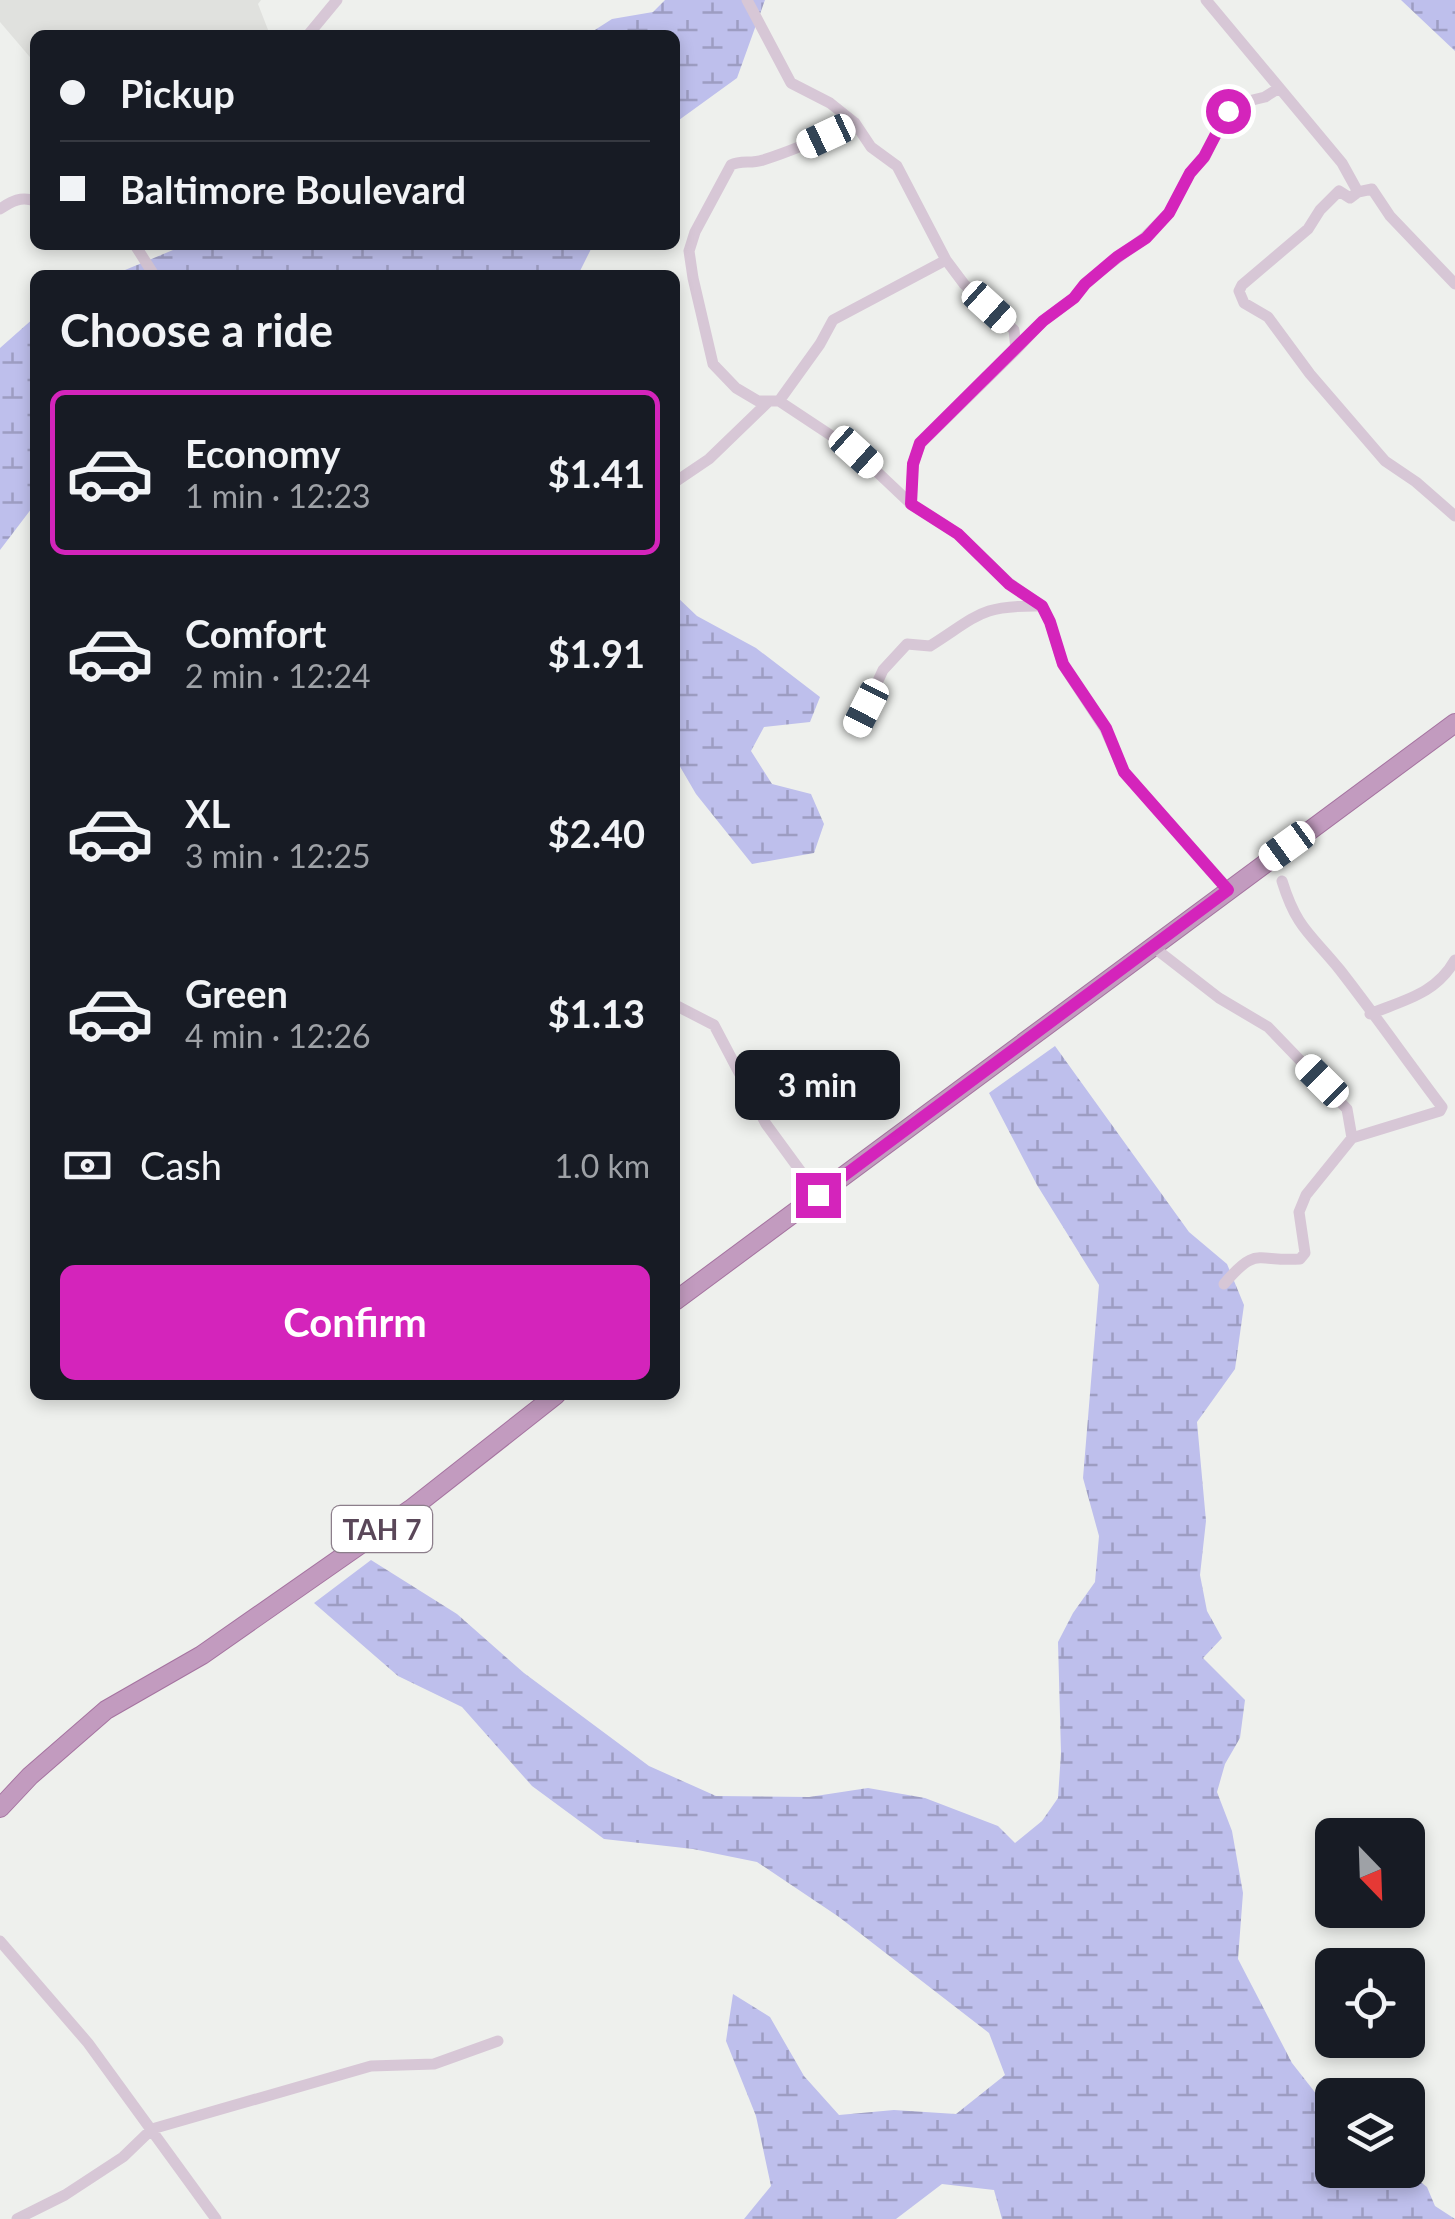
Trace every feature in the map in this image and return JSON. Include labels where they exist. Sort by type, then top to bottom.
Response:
[{"type":"highway","points":[[680,1293],[818,1195],[1455,723]]},
{"type":"highway","name":"TAH 7","points":[[0,1808],[30,1776],[106,1710],[202,1655],[410,1509],[550,1400]]},
{"type":"street","points":[[312,30],[337,0]]},
{"type":"street","points":[[746,0],[792,82],[830,103],[855,123],[871,147],[897,166],[946,260],[964,284],[1014,330],[1016,350]]},
{"type":"street","points":[[1206,0],[1342,163],[1358,192]]},
{"type":"street","points":[[911,504],[913,464],[920,443],[1043,321],[1146,238],[1169,213],[1228,111],[1236,104],[1265,97],[1280,88]]},
{"type":"street","points":[[855,123],[797,150],[755,163],[738,161],[731,165],[705,211],[689,251],[712,364],[736,388],[758,401],[774,401],[856,452],[911,504],[958,534],[1009,584],[1042,606],[1063,664],[1106,728],[1124,772],[1228,890]]},
{"type":"street","points":[[1455,284],[1390,216],[1372,189],[1350,198],[1339,191],[1308,229],[1242,285],[1239,292],[1244,302],[1268,318],[1385,461],[1455,516]]},
{"type":"street","points":[[0,209],[13,200],[30,199]]},
{"type":"street","points":[[680,479],[774,401],[820,344],[833,320],[946,260]]},
{"type":"street","points":[[856,729],[883,670],[907,644],[930,646],[974,614],[1006,605],[1042,606]]},
{"type":"street","points":[[1224,1284],[1244,1261],[1256,1256],[1300,1258],[1304,1253],[1299,1212],[1306,1195],[1352,1138],[1440,1111],[1442,1107],[1338,968],[1307,935],[1292,910],[1282,880]]},
{"type":"street","points":[[1152,946],[1219,998],[1268,1026],[1347,1109],[1352,1138]]},
{"type":"street","points":[[1370,1014],[1424,994],[1455,960]]},
{"type":"street","points":[[680,1010],[714,1025],[766,1124],[818,1195]]},
{"type":"street","points":[[0,1941],[88,2043],[216,2219]]},
{"type":"street","points":[[17,2219],[65,2195],[123,2157],[152,2129],[371,2066],[434,2064],[498,2041]]},
{"type":"shaded area","points":[[0,0],[261,0],[258,4],[268,30],[30,30],[30,57],[0,22]]},
{"type":"green space","points":[[665,0],[765,0],[737,78],[680,119],[680,30],[595,30],[612,19],[653,12]]},
{"type":"green space","points":[[1401,0],[1455,0],[1455,51]]},
{"type":"green space","points":[[173,250],[590,250],[580,270],[125,270]]},
{"type":"green space","points":[[30,321],[30,511],[0,550],[0,348]]},
{"type":"green space","points":[[680,600],[697,616],[756,648],[820,697],[810,722],[764,727],[751,751],[772,784],[811,794],[824,824],[814,853],[752,864],[696,794],[680,767]]},
{"type":"green space","points":[[1055,1046],[1189,1232],[1227,1264],[1244,1305],[1235,1369],[1197,1422],[1206,1521],[1200,1575],[1207,1611],[1222,1638],[1203,1658],[1245,1700],[1240,1738],[1225,1764],[1217,1792],[1232,1831],[1243,1893],[1238,1959],[1292,2063],[1315,2092],[1315,2188],[1425,2185],[1435,2206],[1455,2219],[1002,2219],[994,2190],[942,2184],[896,2219],[744,2219],[771,2186],[756,2116],[726,2041],[733,1994],[770,2017],[804,2076],[839,2115],[894,2110],[956,2114],[1005,2075],[989,2033],[839,1917],[757,1862],[693,1849],[604,1839],[532,1786],[462,1707],[398,1676],[314,1603],[371,1560],[457,1614],[524,1673],[649,1766],[716,1796],[809,1797],[868,1788],[925,1798],[998,1826],[1015,1843],[1042,1821],[1058,1798],[1058,1642],[1095,1582],[1099,1536],[1083,1478],[1099,1285],[1037,1185],[989,1093]]},
{"type":"route","points":[[818,1195],[1228,890],[1124,772],[1106,728],[1063,664],[1042,606],[1009,584],[958,534],[911,504],[913,464],[920,443],[1043,321],[1117,257],[1146,238],[1169,213],[1228,111]]}]
